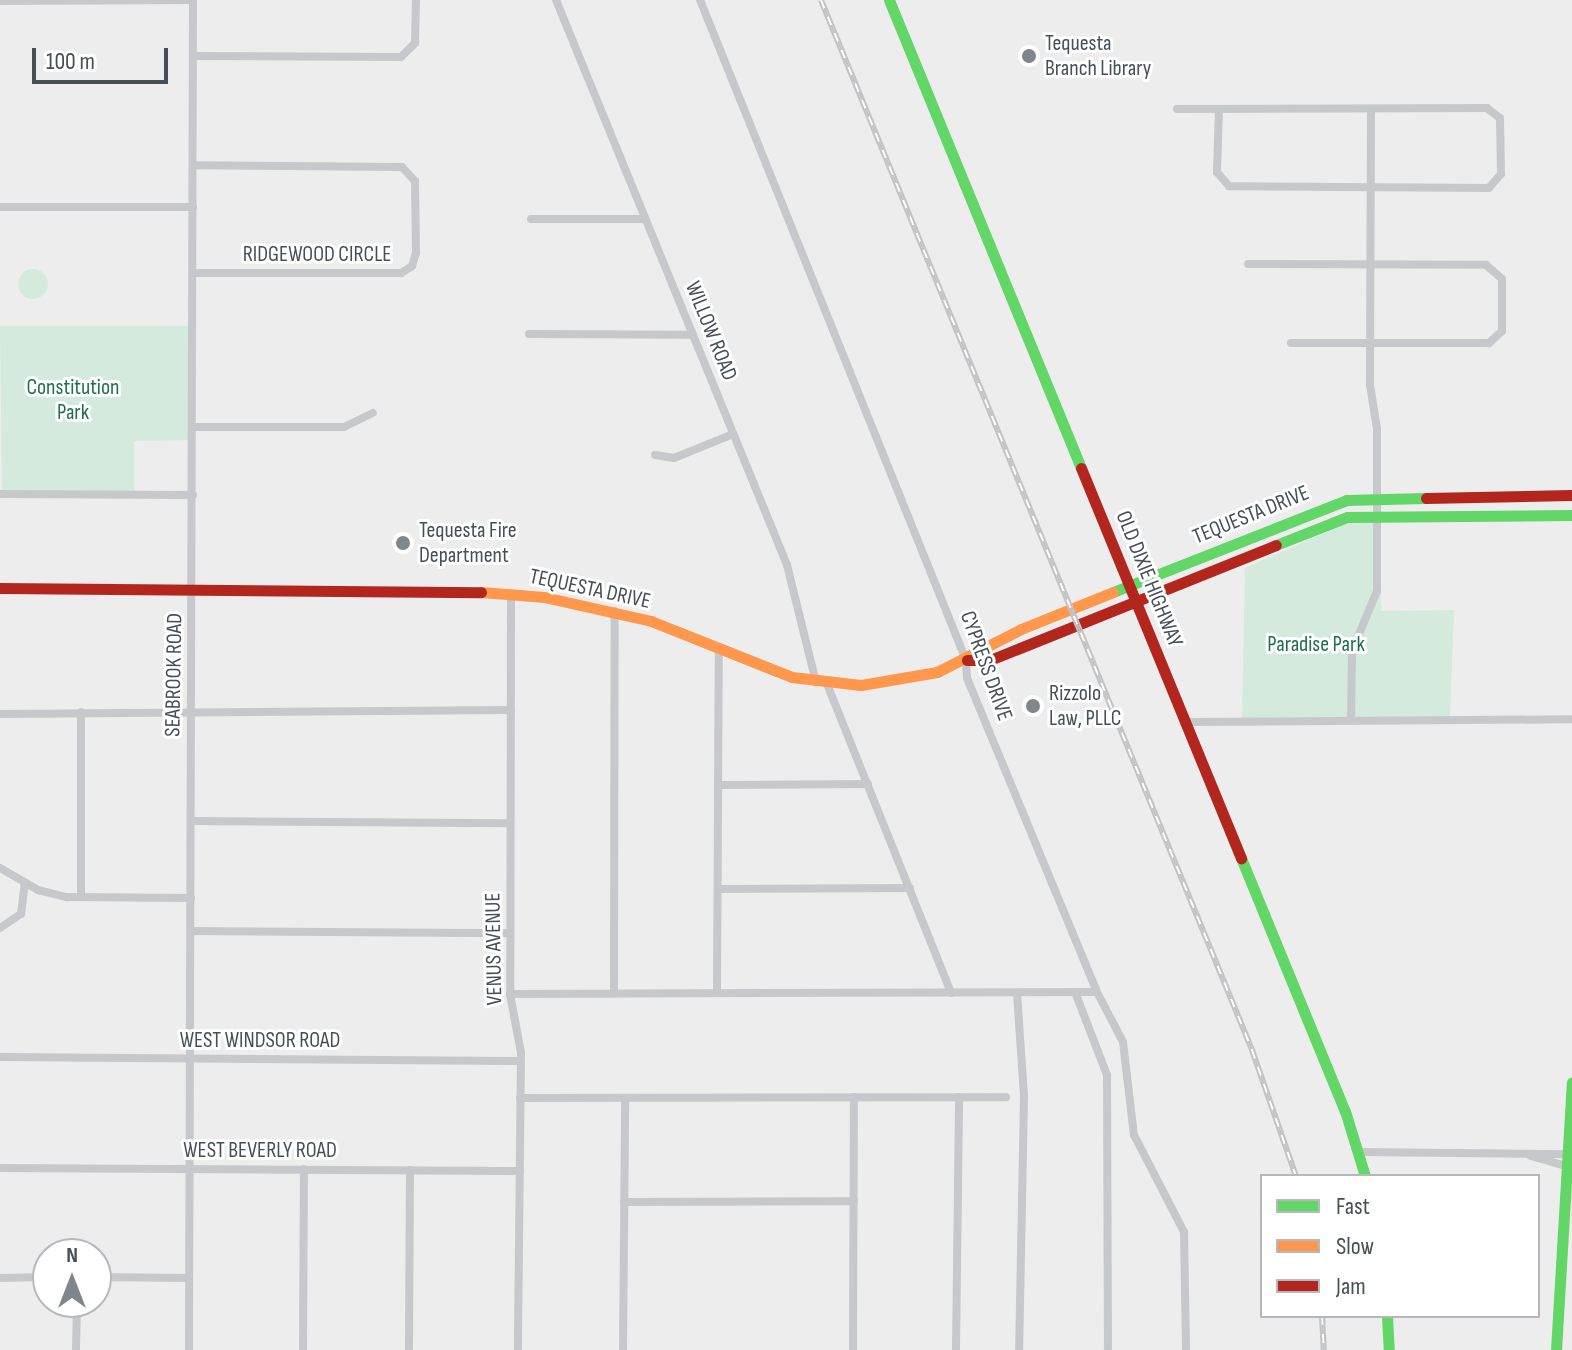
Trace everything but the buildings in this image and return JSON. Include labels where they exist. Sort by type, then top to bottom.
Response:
[{"type":"street","points":[[0,1],[193,0]]},
{"type":"street","name":"SEABROOK ROAD","points":[[189,1350],[193,0]]},
{"type":"street","points":[[193,56],[401,57],[415,43],[416,0]]},
{"type":"street","name":"WILLOW ROAD","points":[[556,0],[787,565],[821,683],[868,784],[951,993]]},
{"type":"street","name":"CYPRESS DRIVE","points":[[700,0],[966,660],[967,678],[1096,989],[1123,1042],[1130,1120],[1139,1151],[1184,1232],[1186,1350]]},
{"type":"street","name":"OLD DIXIE HIGHWAY","points":[[889,0],[1138,600],[1184,722],[1359,1152],[1364,1174]]},
{"type":"street","points":[[1177,109],[1219,109],[1371,109],[1495,111],[1501,125],[1501,174],[1489,188],[1229,186],[1217,172],[1219,109]]},
{"type":"street","points":[[1351,721],[1352,651],[1377,591],[1378,496],[1371,342],[1371,109]]},
{"type":"street","name":"RIDGEWOOD CIRCLE","points":[[193,165],[402,167],[415,181],[416,253],[412,266],[401,273],[193,273]]},
{"type":"street","points":[[0,207],[193,207]]},
{"type":"street","points":[[531,219],[645,219]]},
{"type":"street","points":[[1248,264],[1486,265],[1502,279],[1502,331],[1496,341],[1291,343]]},
{"type":"street","points":[[529,334],[693,335]]},
{"type":"street","points":[[193,427],[344,427],[373,413]]},
{"type":"street","points":[[655,455],[674,458],[733,434]]},
{"type":"street","points":[[0,494],[193,495]]},
{"type":"street","name":"TEQUESTA DRIVE","points":[[966,660],[985,644],[1329,504],[1378,496],[1572,495]]},
{"type":"street","name":"TEQUESTA DRIVE","points":[[0,588],[511,594],[615,611],[719,647],[776,672],[821,683],[887,684],[966,660],[990,660],[1330,522],[1378,513],[1572,515]]},
{"type":"street","name":"VENUS AVENUE","points":[[511,594],[510,994],[520,1061],[518,1350]]},
{"type":"street","points":[[614,993],[615,611]]},
{"type":"street","points":[[717,993],[719,647]]},
{"type":"street","points":[[0,714],[511,710]]},
{"type":"street","points":[[81,712],[81,897]]},
{"type":"street","points":[[1184,722],[1572,719]]},
{"type":"street","points":[[719,785],[868,784]]},
{"type":"street","points":[[191,821],[510,823]]},
{"type":"street","points":[[0,868],[25,883],[81,897],[191,898]]},
{"type":"street","points":[[0,928],[21,914],[25,883]]},
{"type":"street","points":[[719,889],[910,888]]},
{"type":"street","points":[[191,931],[510,933]]},
{"type":"street","points":[[510,994],[1017,993],[1096,989]]},
{"type":"street","points":[[1075,992],[1107,1075],[1108,1350]]},
{"type":"street","points":[[1017,993],[1024,1097],[1019,1350]]},
{"type":"street","name":"WEST WINDSOR ROAD","points":[[0,1057],[520,1061]]},
{"type":"street","points":[[1556,1350],[1572,1082]]},
{"type":"street","points":[[853,1350],[854,1097]]},
{"type":"street","points":[[956,1350],[959,1097]]},
{"type":"street","points":[[520,1098],[1006,1097]]},
{"type":"street","points":[[623,1350],[625,1098]]},
{"type":"street","points":[[1359,1152],[1527,1154],[1568,1160]]},
{"type":"street","name":"WEST BEVERLY ROAD","points":[[0,1168],[520,1171]]},
{"type":"street","points":[[303,1350],[304,1169]]},
{"type":"street","points":[[409,1350],[410,1170]]},
{"type":"street","points":[[624,1202],[854,1201]]},
{"type":"street","points":[[0,1278],[32,1277]]},
{"type":"street","points":[[112,1277],[189,1278]]},
{"type":"street","points":[[76,1350],[77,1318]]},
{"type":"street","points":[[1387,1318],[1389,1350]]},
{"type":"green space","points":[[33,269],[44,273],[48,284],[44,295],[33,299],[22,295],[18,284],[22,273]]},
{"type":"green space","name":"Constitution Park","points":[[0,326],[190,326],[190,440],[134,441],[134,493],[2,492]]},
{"type":"green space","name":"Paradise Park","points":[[1381,520],[1381,611],[1454,610],[1450,717],[1242,718],[1245,568],[1345,524]]},
{"type":"railway","points":[[821,0],[1252,1050],[1295,1174]]},
{"type":"railway","points":[[1322,1318],[1324,1350]]},
{"type":"traffic: fast","points":[[889,0],[1081,468]]},
{"type":"traffic: fast","points":[[1113,592],[1346,500],[1426,498]]},
{"type":"traffic: fast","points":[[1276,545],[1347,517],[1572,515]]},
{"type":"traffic: fast","points":[[1241,858],[1345,1111],[1364,1174]]},
{"type":"traffic: fast","points":[[1556,1350],[1572,1082]]},
{"type":"traffic: fast","points":[[1387,1318],[1389,1350]]},
{"type":"traffic: slow","points":[[481,592],[544,597],[651,621],[792,677],[861,685],[937,672],[1021,629],[1113,592]]},
{"type":"traffic: jam","points":[[1081,468],[1241,858]]},
{"type":"traffic: jam","points":[[1426,498],[1572,495]]},
{"type":"traffic: jam","points":[[967,660],[990,660],[1276,545]]},
{"type":"traffic: jam","points":[[0,588],[481,592]]},
{"type":"place","name":"Tequesta Branch Library","points":[[1029,56]]},
{"type":"place","name":"Tequesta Fire Department","points":[[403,543]]},
{"type":"place","name":"Rizzolo Law, PLLC","points":[[1033,706]]}]
